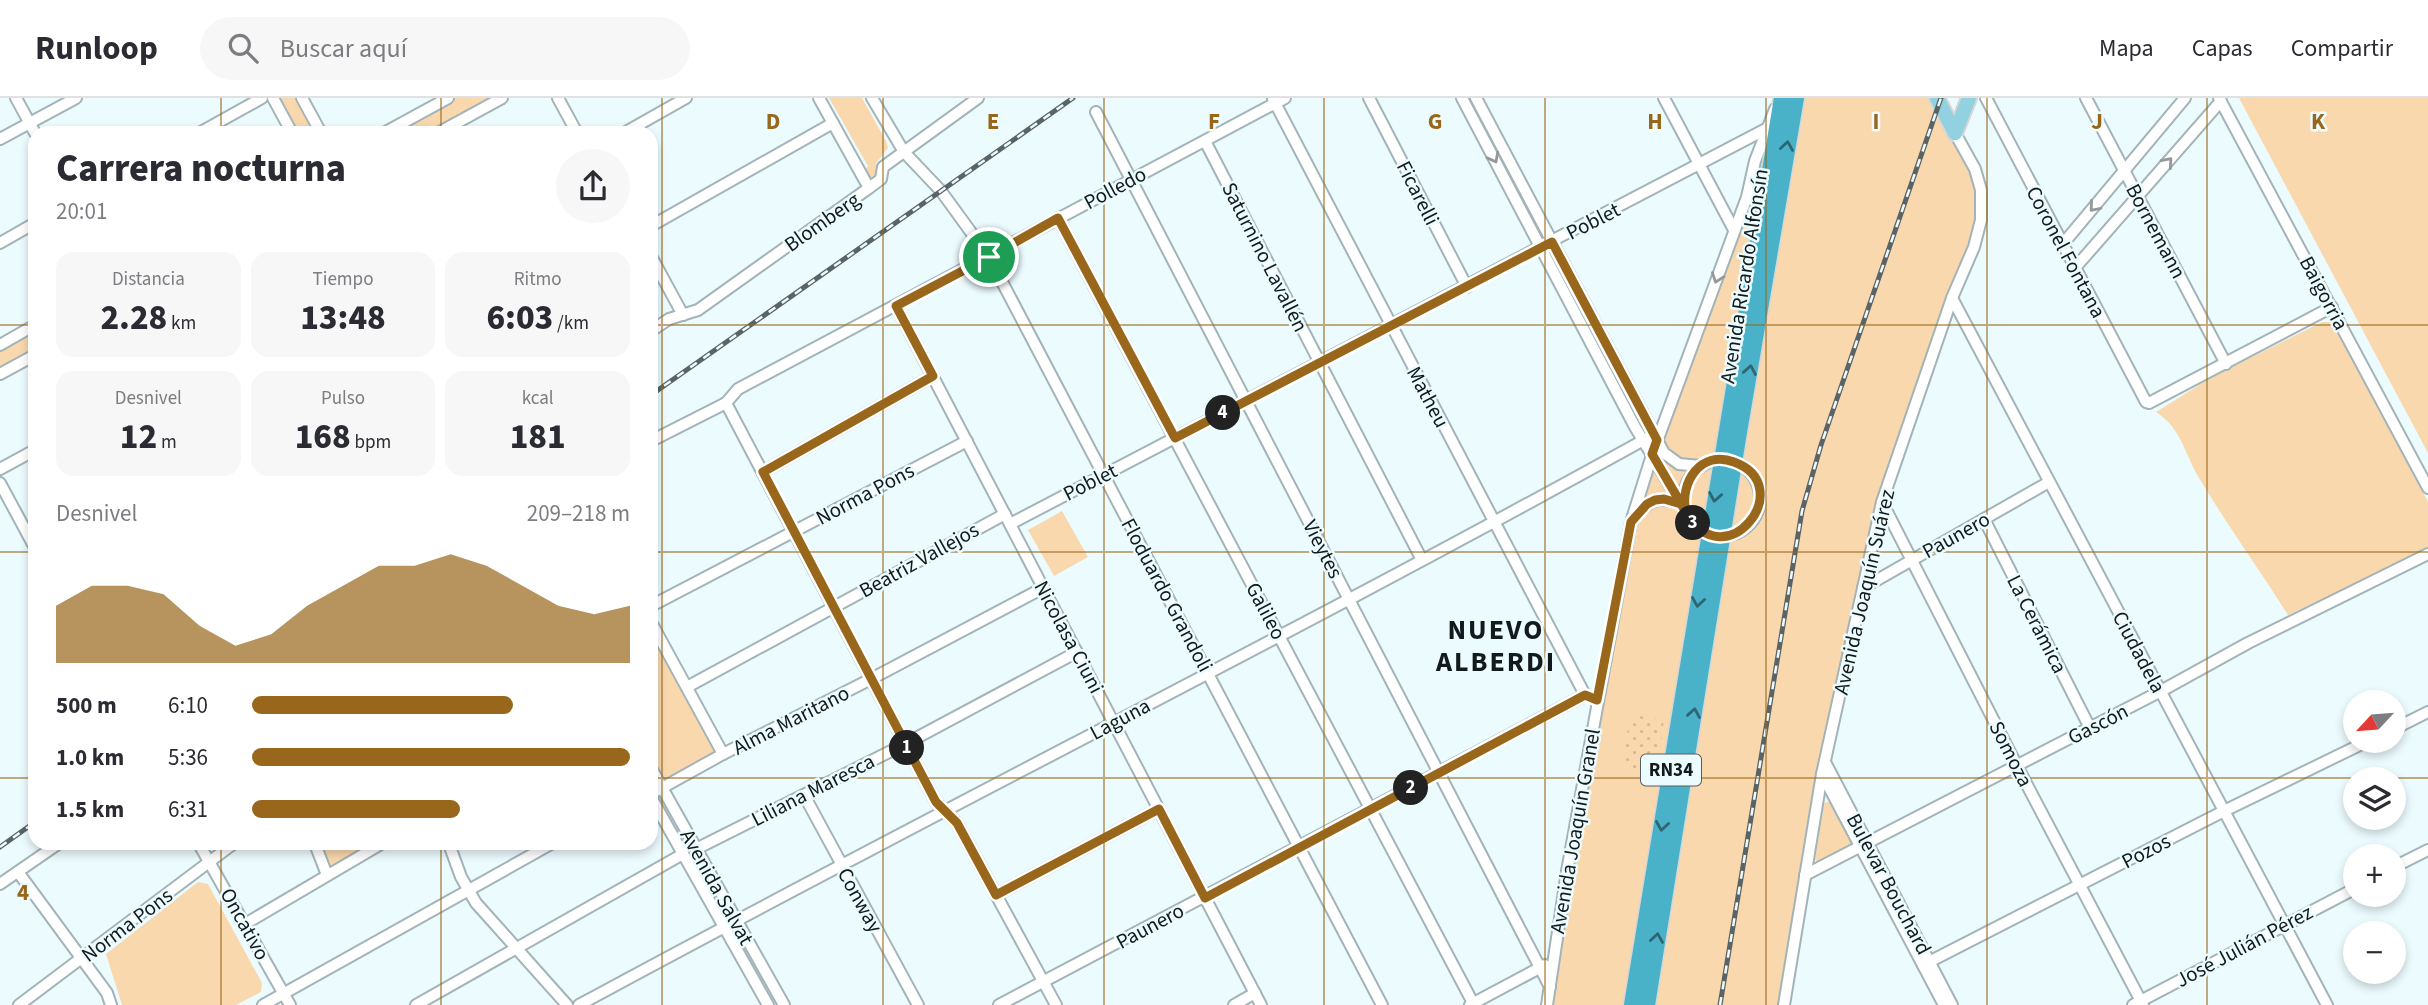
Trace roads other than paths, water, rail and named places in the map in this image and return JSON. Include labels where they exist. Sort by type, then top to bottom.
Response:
[{"type":"highway","name":"Avenida Ricardo Alfonsín","points":[[1633,1005],[1716,535],[1781,98]]},
{"type":"highway","name":"Avenida Ricardo Alfonsín","points":[[1728,461],[1796,98]]},
{"type":"highway","name":"Avenida Ricardo Alfonsín","points":[[1647,1005],[1716,535]]},
{"type":"main road","points":[[1937,98],[1955,133]]},
{"type":"main road","points":[[1955,133],[1969,98]]},
{"type":"street","points":[[16,98],[31,126]]},
{"type":"street","points":[[35,126],[76,98]]},
{"type":"street","points":[[212,126],[262,98]]},
{"type":"street","points":[[273,98],[288,126]]},
{"type":"street","points":[[302,98],[317,126]]},
{"type":"street","points":[[397,126],[448,98]]},
{"type":"street","points":[[451,126],[502,98]]},
{"type":"street","points":[[558,98],[573,126]]},
{"type":"street","points":[[636,126],[686,98]]},
{"type":"street","points":[[818,98],[869,188]]},
{"type":"street","name":"Floduardo Grandoli","points":[[872,98],[904,152],[941,191],[989,257],[1382,1005]]},
{"type":"street","points":[[955,98],[961,110]]},
{"type":"street","name":"Blomberg","points":[[658,326],[669,319],[698,310],[869,188],[881,179],[883,167],[978,98]]},
{"type":"street","name":"Ficarelli","points":[[1369,98],[1467,287]]},
{"type":"street","points":[[1462,98],[1654,437],[1670,459],[1688,466],[1728,461],[1751,474],[1760,496],[1754,518],[1736,534],[1716,535],[1696,527],[1652,454]]},
{"type":"street","points":[[1476,98],[1547,245]]},
{"type":"street","points":[[1664,98],[1734,230]]},
{"type":"street","name":"Avenida Joaquín Granel","points":[[1547,1005],[1597,700],[1631,522],[1652,454],[1654,437],[1746,197],[1766,129],[1781,98]]},
{"type":"street","name":"Coronel Fontana","points":[[1986,98],[2143,399],[2149,402],[2225,364]]},
{"type":"street","name":"Bornemann","points":[[2086,98],[2225,364]]},
{"type":"street","points":[[2062,245],[2185,98]]},
{"type":"street","name":"Polledo","points":[[658,437],[726,403],[738,389],[1278,100]]},
{"type":"street","name":"Matheu","points":[[1278,100],[1391,326],[1585,695]]},
{"type":"street","points":[[2074,269],[2220,100]]},
{"type":"street","name":"Baigorria","points":[[2220,100],[2428,488]]},
{"type":"street","name":"Vieytes","points":[[1096,112],[1550,987]]},
{"type":"street","points":[[658,222],[833,123]]},
{"type":"street","points":[[0,139],[28,129]]},
{"type":"street","name":"Poblet","points":[[1007,519],[1104,475],[1766,129]]},
{"type":"street","name":"Avenida Joaquín Suárez","points":[[1784,1005],[1824,768],[1882,502],[1981,220],[1981,190],[1975,169],[1955,133]]},
{"type":"street","name":"Saturnino Lavallén","points":[[1205,141],[1422,561]]},
{"type":"street","name":"Galileo","points":[[1058,218],[1472,1004]]},
{"type":"street","points":[[0,243],[28,227]]},
{"type":"street","points":[[658,269],[683,314]]},
{"type":"street","name":"Ciudadela","points":[[1952,298],[2327,1005]]},
{"type":"street","name":"Nicolasa Ciuni","points":[[896,306],[1261,1005]]},
{"type":"street","points":[[2225,364],[2332,307]]},
{"type":"street","points":[[0,345],[28,330]]},
{"type":"street","points":[[0,374],[28,359]]},
{"type":"street","points":[[763,472],[933,376]]},
{"type":"street","points":[[726,403],[936,802],[957,823],[1056,1005]]},
{"type":"street","name":"Laguna","points":[[579,1005],[724,926],[1654,437]]},
{"type":"street","name":"Norma Pons","points":[[658,603],[967,441]]},
{"type":"street","points":[[0,469],[28,454]]},
{"type":"street","points":[[1684,508],[1687,482],[1700,466]]},
{"type":"street","name":"Paunero","points":[[1863,587],[2049,482]]},
{"type":"street","points":[[0,483],[28,533]]},
{"type":"street","points":[[1631,522],[1647,504],[1655,500],[1664,499],[1684,508]]},
{"type":"street","name":"Somoza","points":[[1882,502],[2139,1004]]},
{"type":"street","name":"Beatriz Vallejos","points":[[687,687],[833,607],[1007,519]]},
{"type":"street","name":"La Cerámica","points":[[1984,519],[2090,728]]},
{"type":"street","name":"Gascón","points":[[1805,875],[2161,691],[2248,643],[2428,554]]},
{"type":"street","name":"Alma Maritano","points":[[658,791],[1043,588]]},
{"type":"street","points":[[658,635],[723,754]]},
{"type":"street","name":"Liliana Maresca","points":[[696,849],[905,744],[1077,652]]},
{"type":"street","points":[[1585,695],[1597,700]]},
{"type":"street","name":"Paunero","points":[[999,1005],[1585,695]]},
{"type":"street","points":[[2406,723],[2428,712]]},
{"type":"street","name":"Pozos","points":[[1926,963],[2343,753]]},
{"type":"street","name":"Bulevar Bouchard","points":[[1824,768],[1926,963],[1952,1005]]},
{"type":"street","name":"Avenida Salvat","points":[[658,781],[784,1005]]},
{"type":"street","name":"Conway","points":[[804,795],[918,1005]]},
{"type":"street","name":"Avenida Salvat","points":[[658,808],[764,1004]]},
{"type":"street","points":[[996,895],[1159,809]]},
{"type":"street","points":[[0,884],[49,850]]},
{"type":"street","name":"Oncativo","points":[[203,850],[290,1005]]},
{"type":"street","name":"Norma Pons","points":[[19,1005],[225,850]]},
{"type":"street","points":[[317,850],[327,874]]},
{"type":"street","points":[[245,924],[370,850]]},
{"type":"street","points":[[451,850],[468,891],[476,903],[566,1005]]},
{"type":"street","points":[[263,1005],[540,850]]},
{"type":"street","points":[[2406,861],[2428,850]]},
{"type":"street","points":[[416,1005],[683,854]]},
{"type":"street","points":[[18,872],[107,993],[111,1005]]},
{"type":"street","name":"José Julián Pérez","points":[[2139,1004],[2343,895]]},
{"type":"street","points":[[1472,1004],[1554,961]]},
{"type":"street","name":"Bulevar Bouchard","points":[[1926,963],[1944,1005]]},
{"type":"street","points":[[1234,1005],[1255,993]]},
{"type":"railway","points":[[658,390],[1073,98]]},
{"type":"railway","points":[[1720,1005],[1802,511],[1821,445],[1941,98]]},
{"type":"railway","points":[[0,847],[28,827]]},
{"type":"district","name":"NUEVO ALBERDI","points":[[1496,646]]}]
